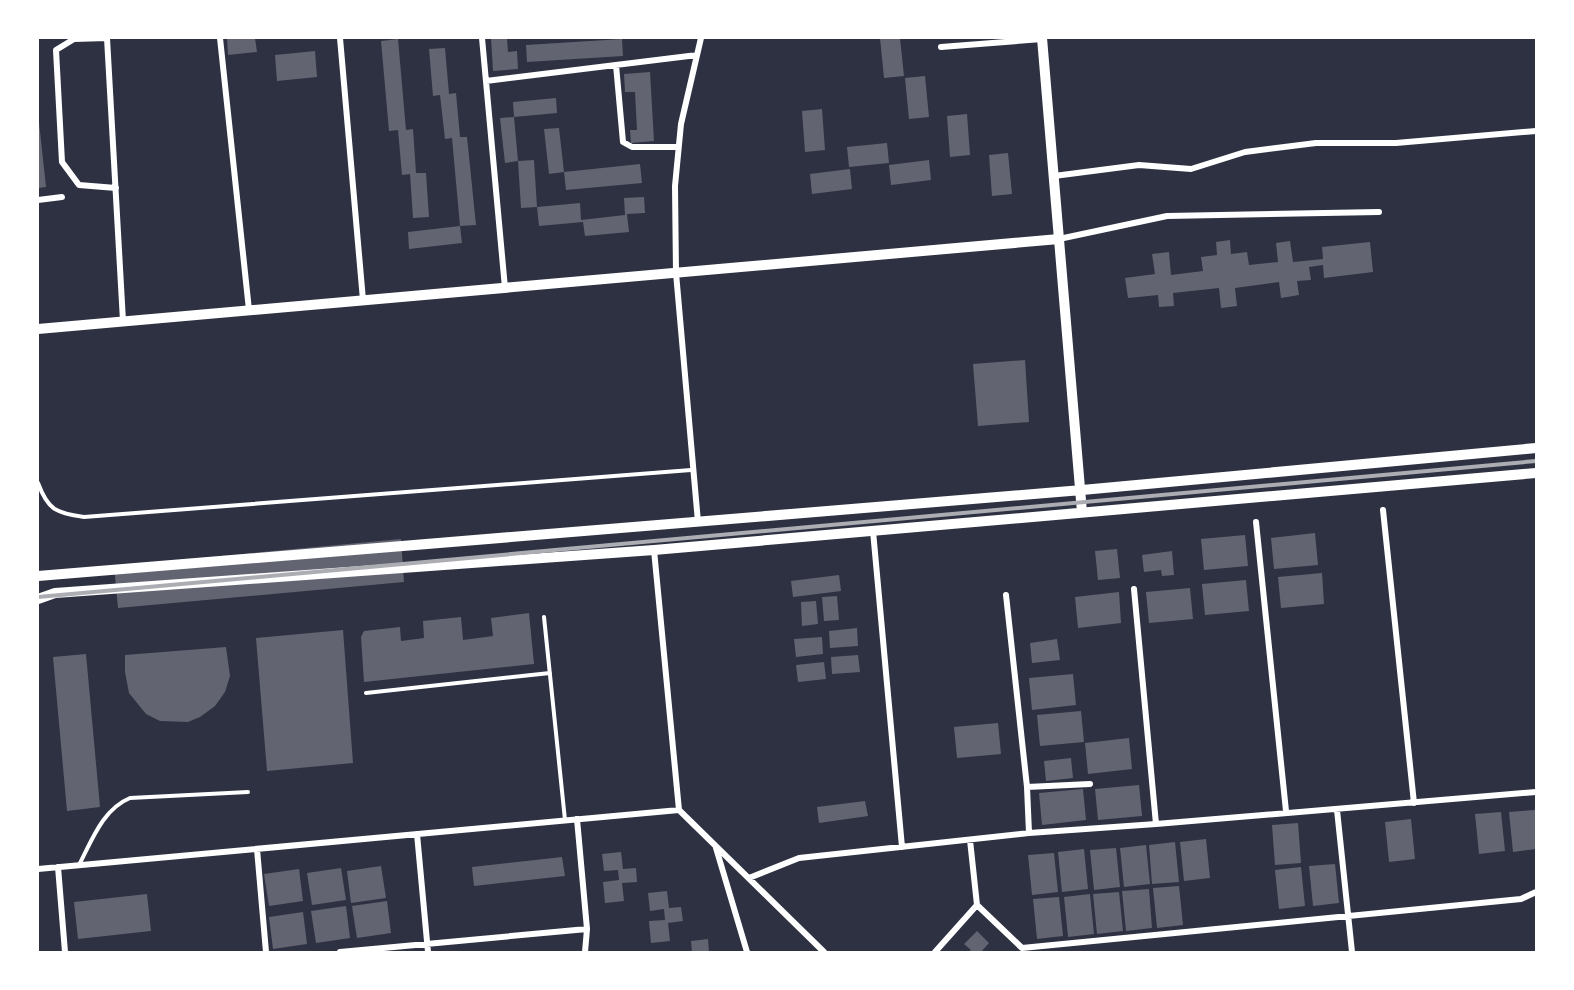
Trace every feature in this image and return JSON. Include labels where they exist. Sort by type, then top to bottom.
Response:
[{"type":"street","points":[[116,188],[79,185],[62,162],[56,50],[74,39],[107,38],[116,188],[123,321]]},
{"type":"street","points":[[220,38],[249,310]]},
{"type":"street","points":[[340,38],[363,300]]},
{"type":"street","points":[[482,38],[505,288]]},
{"type":"street","points":[[698,522],[691,470],[676,273],[675,186],[678,147],[701,38]]},
{"type":"street","points":[[941,47],[1042,38],[1083,512]]},
{"type":"street","points":[[486,81],[697,55]]},
{"type":"street","points":[[616,65],[623,142],[632,147],[678,147]]},
{"type":"street","points":[[1054,177],[1139,165],[1191,169],[1245,152],[1316,143],[1396,143],[1536,131]]},
{"type":"street","points":[[38,200],[62,196]]},
{"type":"street","points":[[38,329],[1059,239],[1167,216],[1379,212]]},
{"type":"street","points":[[38,576],[1082,490],[1536,448]]},
{"type":"street","points":[[38,599],[56,593],[654,550],[1536,473]]},
{"type":"street","points":[[1383,510],[1414,803]]},
{"type":"street","points":[[1256,522],[1286,811]]},
{"type":"street","points":[[873,531],[902,847]]},
{"type":"street","points":[[654,550],[679,810],[824,952]]},
{"type":"street","points":[[1134,589],[1156,824]]},
{"type":"street","points":[[1006,595],[1027,787],[1029,833]]},
{"type":"street","points":[[1027,787],[1090,784]]},
{"type":"street","points":[[749,878],[799,858],[1029,833],[1156,824],[1286,811],[1337,810],[1536,792]]},
{"type":"street","points":[[38,869],[679,810]]},
{"type":"street","points":[[1337,810],[1352,952]]},
{"type":"street","points":[[577,819],[587,929],[585,952]]},
{"type":"street","points":[[417,834],[428,949]]},
{"type":"street","points":[[970,840],[977,905],[1024,950],[1521,899],[1536,892]]},
{"type":"street","points":[[715,845],[747,952]]},
{"type":"street","points":[[257,849],[266,952]]},
{"type":"street","points":[[58,867],[65,952]]},
{"type":"street","points":[[935,952],[977,905]]},
{"type":"street","points":[[339,952],[428,949],[587,929]]},
{"type":"lane","points":[[38,483],[44,500],[54,510],[84,517],[691,470]]},
{"type":"lane","points":[[544,617],[565,820]]},
{"type":"lane","points":[[366,693],[550,673]]},
{"type":"lane","points":[[79,865],[106,814],[117,803],[130,798],[248,792]]},
{"type":"building","points":[[227,38],[255,38],[257,52],[228,55]]},
{"type":"building","points":[[491,38],[507,38],[508,52],[517,51],[518,69],[493,71]]},
{"type":"building","points":[[880,38],[900,38],[904,76],[884,78]]},
{"type":"building","points":[[398,39],[406,130],[413,129],[416,173],[426,173],[429,217],[413,218],[410,174],[402,175],[398,130],[389,131],[381,41]]},
{"type":"building","points":[[622,39],[623,56],[527,62],[526,45]]},
{"type":"building","points":[[445,48],[449,94],[456,93],[460,137],[467,137],[476,225],[460,226],[452,138],[445,139],[440,95],[433,96],[429,49]]},
{"type":"building","points":[[315,51],[317,77],[277,81],[275,55]]},
{"type":"building","points":[[650,72],[654,141],[631,143],[630,130],[637,130],[635,92],[625,92],[624,74]]},
{"type":"building","points":[[925,76],[929,117],[909,119],[905,78]]},
{"type":"building","points":[[556,98],[557,113],[514,117],[513,102]]},
{"type":"building","points":[[822,109],[825,150],[805,152],[802,111]]},
{"type":"building","points":[[38,113],[46,187],[38,188]]},
{"type":"building","points":[[967,114],[970,155],[950,157],[947,116]]},
{"type":"building","points":[[514,117],[518,161],[505,163],[500,118]]},
{"type":"building","points":[[559,128],[564,172],[549,174],[544,129]]},
{"type":"building","points":[[887,143],[889,163],[849,167],[847,147]]},
{"type":"building","points":[[1008,153],[1012,194],[992,196],[989,155]]},
{"type":"building","points":[[534,160],[537,207],[521,208],[518,161]]},
{"type":"building","points":[[929,160],[931,180],[891,185],[889,165]]},
{"type":"building","points":[[640,164],[642,183],[566,190],[564,172]]},
{"type":"building","points":[[850,169],[852,189],[812,194],[810,174]]},
{"type":"building","points":[[644,197],[645,213],[627,214],[629,232],[585,236],[583,222],[539,226],[537,207],[580,203],[581,220],[625,215],[624,198]]},
{"type":"building","points":[[460,226],[462,243],[409,249],[408,232]]},
{"type":"building","points":[[1230,240],[1231,254],[1247,252],[1249,265],[1278,262],[1276,243],[1290,241],[1293,262],[1323,259],[1322,247],[1370,242],[1373,272],[1324,278],[1323,265],[1309,267],[1311,280],[1297,281],[1299,295],[1281,298],[1279,282],[1235,288],[1237,306],[1221,308],[1219,288],[1173,293],[1174,306],[1159,307],[1158,295],[1128,298],[1125,278],[1155,274],[1152,254],[1169,252],[1171,275],[1203,271],[1201,257],[1217,255],[1216,242]]},
{"type":"building","points":[[1025,360],[1029,422],[978,426],[973,364]]},
{"type":"building","points":[[1315,533],[1318,565],[1274,569],[1271,538]]},
{"type":"building","points":[[1245,535],[1248,566],[1204,570],[1201,539]]},
{"type":"building","points":[[401,539],[404,582],[118,608],[114,566]]},
{"type":"building","points":[[1117,549],[1120,578],[1098,580],[1095,551]]},
{"type":"building","points":[[1172,551],[1174,575],[1162,576],[1161,570],[1144,572],[1142,555]]},
{"type":"building","points":[[1322,573],[1324,604],[1281,608],[1278,577]]},
{"type":"building","points":[[839,575],[841,591],[793,597],[791,581]]},
{"type":"building","points":[[1246,580],[1249,611],[1205,615],[1202,584]]},
{"type":"building","points":[[1190,588],[1193,619],[1149,623],[1146,592]]},
{"type":"building","points":[[1119,592],[1121,623],[1078,628],[1075,597]]},
{"type":"building","points":[[837,596],[839,620],[824,621],[822,597]]},
{"type":"building","points":[[816,601],[818,624],[802,626],[801,602]]},
{"type":"building","points":[[529,613],[534,664],[364,682],[361,637],[364,631],[400,627],[401,641],[424,638],[423,621],[461,617],[463,640],[493,636],[491,618]]},
{"type":"building","points":[[857,628],[858,646],[830,648],[829,631]]},
{"type":"building","points":[[343,630],[353,763],[267,771],[256,638]]},
{"type":"building","points":[[822,637],[823,654],[796,657],[794,639]]},
{"type":"building","points":[[1057,639],[1060,660],[1032,663],[1030,643]]},
{"type":"building","points":[[226,647],[230,676],[225,692],[215,706],[200,717],[188,722],[160,721],[146,714],[129,693],[125,655]]},
{"type":"building","points":[[86,654],[100,807],[67,811],[53,657]]},
{"type":"building","points":[[858,655],[860,672],[832,674],[831,657]]},
{"type":"building","points":[[824,662],[826,679],[798,682],[796,665]]},
{"type":"building","points":[[1073,674],[1076,705],[1032,710],[1029,678]]},
{"type":"building","points":[[1081,711],[1084,742],[1040,746],[1037,715]]},
{"type":"building","points":[[998,723],[1001,754],[957,758],[954,727]]},
{"type":"building","points":[[1129,738],[1132,769],[1088,774],[1085,743]]},
{"type":"building","points":[[1071,758],[1073,778],[1046,781],[1044,761]]},
{"type":"building","points":[[1139,785],[1142,816],[1098,820],[1095,789]]},
{"type":"building","points":[[1083,789],[1086,820],[1042,825],[1039,793]]},
{"type":"building","points":[[865,801],[868,816],[819,823],[817,807]]},
{"type":"building","points":[[1535,810],[1536,849],[1513,852],[1509,812]]},
{"type":"building","points":[[1501,812],[1505,851],[1479,854],[1475,814]]},
{"type":"building","points":[[1411,819],[1415,859],[1389,862],[1385,822]]},
{"type":"building","points":[[1298,823],[1301,863],[1275,865],[1272,825]]},
{"type":"building","points":[[1206,839],[1210,878],[1184,881],[1180,842]]},
{"type":"building","points":[[1175,842],[1179,882],[1152,884],[1149,845]]},
{"type":"building","points":[[1146,845],[1150,884],[1124,887],[1120,848]]},
{"type":"building","points":[[1116,848],[1120,887],[1094,890],[1090,850]]},
{"type":"building","points":[[1084,849],[1088,889],[1062,892],[1058,852]]},
{"type":"building","points":[[621,852],[623,869],[636,868],[637,882],[622,883],[624,901],[605,903],[603,882],[619,880],[618,870],[604,871],[602,854]]},
{"type":"building","points":[[1054,853],[1058,892],[1032,895],[1028,855]]},
{"type":"building","points":[[562,857],[565,876],[474,886],[472,867]]},
{"type":"building","points":[[1335,864],[1339,903],[1313,906],[1309,866]]},
{"type":"building","points":[[381,866],[386,898],[351,903],[347,871]]},
{"type":"building","points":[[1301,867],[1305,906],[1279,909],[1275,870]]},
{"type":"building","points":[[341,868],[346,900],[312,905],[307,873]]},
{"type":"building","points":[[299,869],[303,901],[269,906],[264,874]]},
{"type":"building","points":[[1179,886],[1183,925],[1157,928],[1153,888]]},
{"type":"building","points":[[1149,889],[1152,928],[1126,931],[1122,891]]},
{"type":"building","points":[[667,891],[669,908],[681,907],[683,921],[668,923],[670,941],[651,943],[649,921],[665,920],[664,909],[650,911],[648,893]]},
{"type":"building","points":[[1119,892],[1123,931],[1097,934],[1093,894]]},
{"type":"building","points":[[147,894],[151,931],[78,939],[74,902]]},
{"type":"building","points":[[1090,894],[1094,934],[1068,937],[1064,897]]},
{"type":"building","points":[[1059,897],[1063,936],[1037,939],[1033,899]]},
{"type":"building","points":[[387,901],[391,933],[357,938],[352,906]]},
{"type":"building","points":[[346,906],[350,938],[316,943],[311,911]]},
{"type":"building","points":[[303,912],[307,944],[273,949],[269,917]]},
{"type":"building","points":[[977,931],[989,943],[981,952],[968,952],[971,950],[964,944]]},
{"type":"building","points":[[708,939],[709,952],[692,952],[691,941]]},
{"type":"railway","points":[[38,597],[1536,461]]}]
